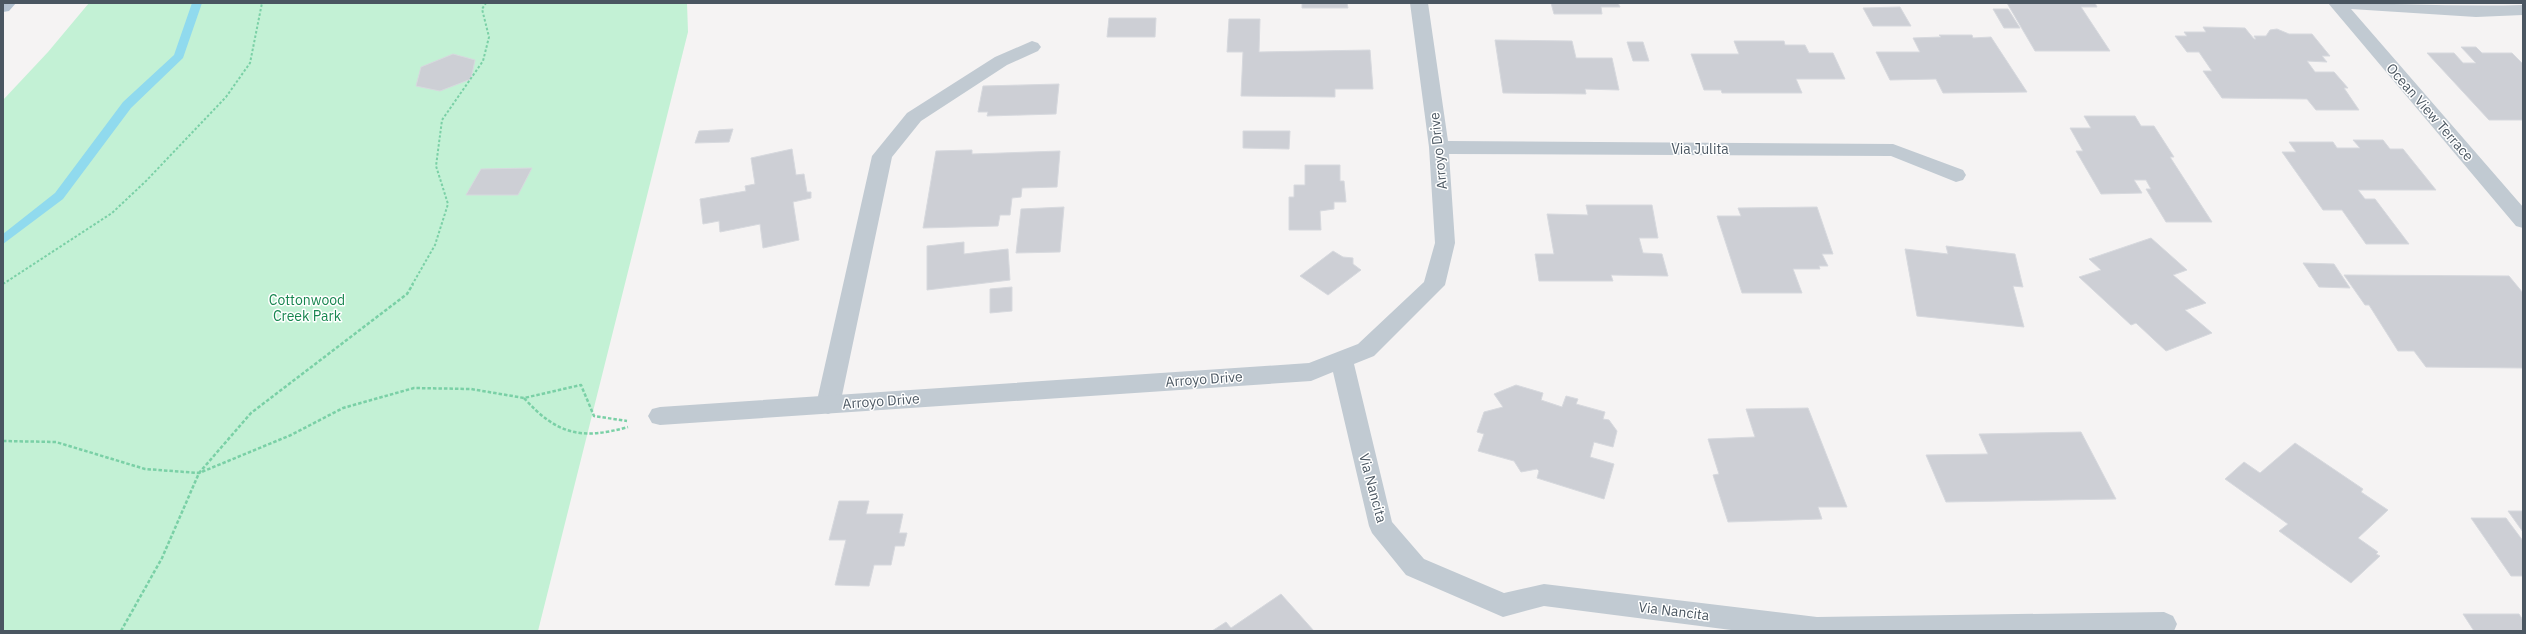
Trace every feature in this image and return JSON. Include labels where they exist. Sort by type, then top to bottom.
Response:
[{"type":"main road","points":[[3,7],[7,3]]},
{"type":"street","name":"Arroyo Drive","points":[[652,419],[828,405],[1311,372],[1342,361],[1366,350],[1434,285],[1445,243],[1438,147],[1419,3]]},
{"type":"street","name":"Ocean View Terrace","points":[[2336,3],[2523,221]]},
{"type":"street","points":[[2346,3],[2523,10]]},
{"type":"street","points":[[828,405],[882,156],[914,117],[1001,61],[1032,47]]},
{"type":"street","name":"Via Julita","points":[[1438,147],[1893,150],[1956,176]]},
{"type":"street","name":"Via Nancita","points":[[1342,361],[1381,526],[1415,567],[1503,605],[1544,594],[1817,629],[2164,624]]},
{"type":"path","points":[[3,284],[112,213],[146,181],[226,97],[250,63],[262,3]]},
{"type":"path","points":[[121,631],[162,558],[199,473],[251,413],[407,294],[435,245],[448,204],[436,166],[442,120],[483,61],[489,38],[482,10],[486,3]]},
{"type":"path","points":[[3,441],[56,442],[145,469],[199,473],[292,435],[343,408],[414,388],[471,389],[524,398],[581,385],[594,416],[652,419]]},
{"type":"path","points":[[524,398],[536,413],[564,430],[594,435],[652,419]]},
{"type":"green space","name":"Cottonwood Creek Park","points":[[89,3],[687,3],[688,32],[538,631],[3,631],[3,100],[48,52]]},
{"type":"building","points":[[1302,3],[1347,3],[1348,8],[1302,8]]},
{"type":"building","points":[[1551,3],[1618,3],[1620,7],[1601,7],[1602,14],[1554,14]]},
{"type":"building","points":[[2007,3],[2095,3],[2097,7],[2081,7],[2110,51],[2035,51]]},
{"type":"building","points":[[1900,7],[1911,26],[1873,26],[1863,8]]},
{"type":"building","points":[[1993,9],[2008,9],[2020,28],[2004,28]]},
{"type":"building","points":[[1109,18],[1156,18],[1155,37],[1107,37]]},
{"type":"building","points":[[1229,19],[1260,19],[1259,52],[1370,50],[1373,89],[1335,89],[1335,97],[1241,96],[1243,52],[1227,52]]},
{"type":"building","points":[[2203,27],[2245,28],[2254,39],[2256,39],[2254,36],[2266,36],[2270,30],[2277,29],[2289,34],[2312,34],[2330,56],[2322,56],[2327,62],[2307,61],[2315,72],[2334,72],[2348,88],[2344,88],[2359,110],[2316,110],[2307,99],[2222,98],[2203,71],[2212,71],[2199,52],[2187,52],[2175,36],[2187,36],[2184,32],[2206,32]]},
{"type":"building","points":[[1939,35],[1972,35],[1973,38],[1991,37],[2027,92],[1943,93],[1936,79],[1890,80],[1876,52],[1920,52],[1913,38],[1941,37]]},
{"type":"building","points":[[1495,40],[1572,41],[1576,58],[1612,58],[1619,90],[1585,89],[1586,94],[1503,93]]},
{"type":"building","points":[[1734,41],[1784,41],[1785,45],[1805,45],[1809,53],[1833,53],[1845,79],[1796,79],[1802,93],[1722,93],[1721,90],[1704,90],[1691,54],[1739,54]]},
{"type":"building","points":[[1627,42],[1643,42],[1649,61],[1633,61]]},
{"type":"building","points":[[2461,47],[2476,47],[2482,53],[2512,53],[2523,64],[2523,120],[2489,120],[2427,53],[2454,53],[2463,63],[2476,63]]},
{"type":"building","points":[[453,54],[475,60],[471,79],[440,91],[416,86],[421,67]]},
{"type":"building","points":[[1059,84],[1056,114],[987,116],[988,112],[978,112],[983,86]]},
{"type":"building","points":[[2084,116],[2135,116],[2141,126],[2154,126],[2174,157],[2170,157],[2212,222],[2166,222],[2146,189],[2151,189],[2146,180],[2134,180],[2142,193],[2101,194],[2076,151],[2083,151],[2070,128],[2091,128]]},
{"type":"building","points":[[733,129],[729,142],[695,143],[699,131]]},
{"type":"building","points":[[1243,131],[1290,131],[1289,149],[1243,148]]},
{"type":"building","points":[[2353,140],[2383,140],[2390,149],[2403,149],[2436,190],[2358,190],[2365,199],[2375,199],[2409,244],[2366,244],[2342,210],[2323,210],[2282,152],[2296,152],[2289,142],[2333,142],[2337,148],[2360,148]]},
{"type":"building","points":[[792,149],[796,175],[804,174],[807,192],[811,192],[811,198],[793,202],[799,240],[763,248],[760,224],[720,232],[719,221],[703,224],[700,199],[746,191],[745,186],[755,184],[751,158]]},
{"type":"building","points":[[972,150],[972,154],[1060,151],[1057,187],[1022,188],[1021,197],[1012,198],[1010,215],[1000,215],[998,226],[923,228],[936,151]]},
{"type":"building","points":[[1305,165],[1340,165],[1340,181],[1344,181],[1346,202],[1334,202],[1334,209],[1320,211],[1321,230],[1289,230],[1289,197],[1294,197],[1294,185],[1305,185]]},
{"type":"building","points":[[532,168],[518,195],[466,195],[481,169]]},
{"type":"building","points":[[1586,205],[1652,205],[1658,238],[1639,238],[1643,253],[1662,254],[1668,276],[1611,275],[1613,281],[1539,281],[1535,254],[1554,254],[1547,214],[1588,215]]},
{"type":"building","points":[[1064,207],[1060,252],[1016,253],[1021,209]]},
{"type":"building","points":[[1817,207],[1833,254],[1822,254],[1828,266],[1819,266],[1820,269],[1793,269],[1802,293],[1742,293],[1717,216],[1741,216],[1738,208]]},
{"type":"building","points":[[2151,238],[2187,270],[2173,275],[2206,303],[2185,310],[2212,333],[2166,351],[2136,323],[2131,325],[2079,277],[2101,270],[2089,259]]},
{"type":"building","points":[[964,242],[964,254],[1008,249],[1010,280],[927,290],[927,246]]},
{"type":"building","points":[[1946,246],[2015,254],[2023,287],[2013,286],[2024,327],[1917,316],[1905,249],[1948,254]]},
{"type":"building","points":[[1333,251],[1343,257],[1353,258],[1353,264],[1361,270],[1328,295],[1300,276]]},
{"type":"building","points":[[2303,263],[2334,264],[2350,288],[2319,287]]},
{"type":"building","points":[[2344,275],[2509,276],[2523,293],[2523,368],[2426,367],[2414,351],[2398,351],[2369,305],[2365,305]]},
{"type":"building","points":[[1012,287],[1012,311],[990,313],[990,289]]},
{"type":"building","points":[[1516,385],[1543,393],[1541,400],[1562,407],[1566,396],[1578,399],[1576,404],[1605,412],[1603,419],[1609,420],[1617,431],[1613,447],[1594,442],[1590,457],[1614,464],[1604,499],[1537,478],[1539,471],[1537,469],[1521,472],[1514,461],[1478,451],[1484,434],[1477,432],[1484,412],[1503,407],[1494,394]]},
{"type":"building","points":[[1808,408],[1847,507],[1818,507],[1822,519],[1728,522],[1713,475],[1719,474],[1708,439],[1755,437],[1746,409]]},
{"type":"building","points":[[2081,432],[2116,499],[1946,502],[1926,455],[1988,454],[1979,434]]},
{"type":"building","points":[[2295,443],[2363,489],[2361,492],[2388,510],[2358,538],[2378,552],[2376,554],[2380,556],[2351,583],[2279,531],[2288,524],[2225,479],[2244,462],[2260,473]]},
{"type":"building","points":[[839,501],[869,501],[866,514],[903,514],[899,533],[907,533],[904,546],[895,546],[891,565],[874,565],[869,586],[835,585],[846,540],[829,540]]},
{"type":"building","points":[[2508,511],[2523,511],[2523,532]]},
{"type":"building","points":[[2471,518],[2506,518],[2523,541],[2523,576],[2511,576]]},
{"type":"building","points":[[1281,594],[1314,631],[1212,631],[1226,622],[1231,628]]},
{"type":"building","points":[[2463,614],[2519,614],[2523,620],[2523,631],[2474,631]]},
{"type":"waterway","points":[[3,240],[59,196],[127,105],[179,56],[197,3]]}]
